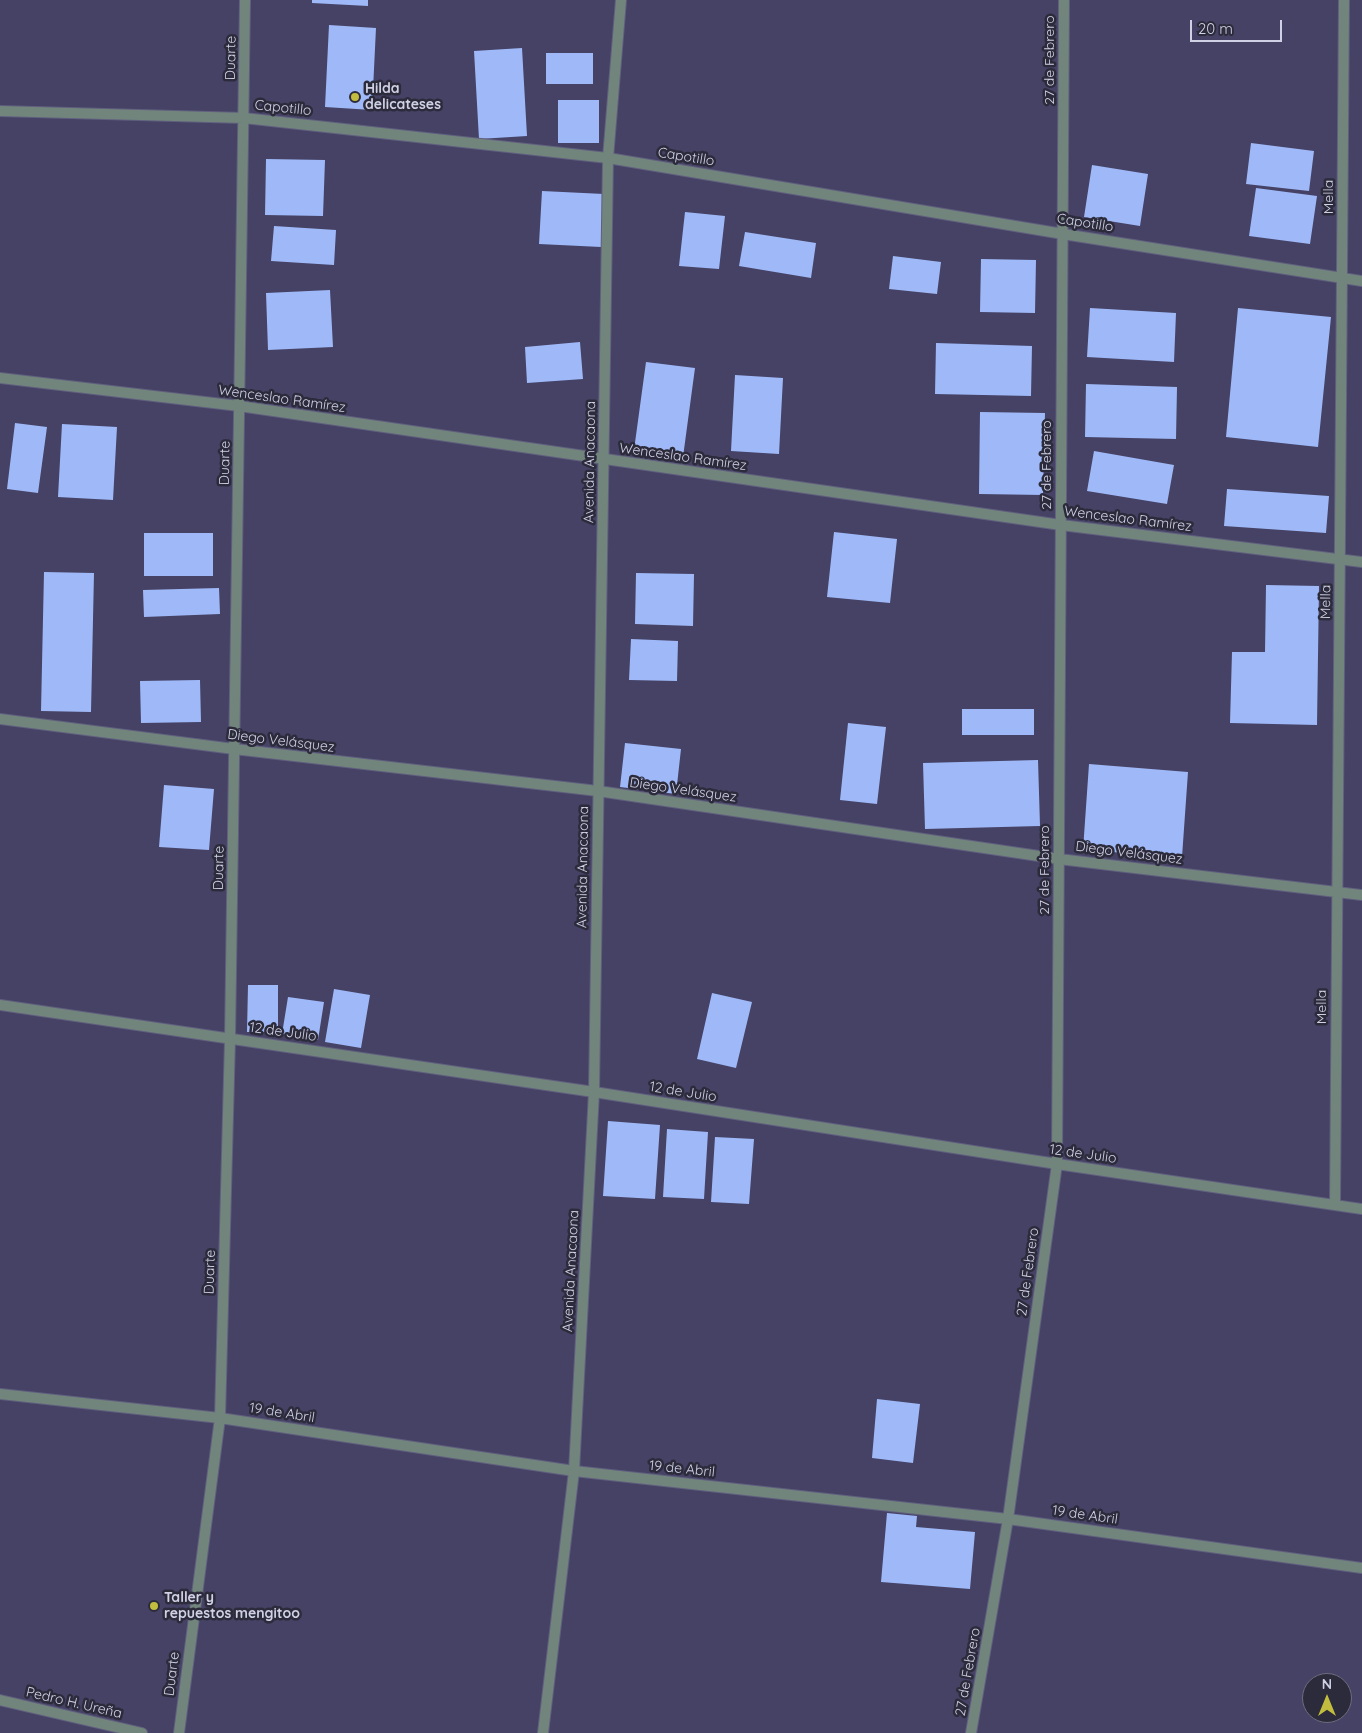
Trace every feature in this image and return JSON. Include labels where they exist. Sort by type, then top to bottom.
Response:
[{"type":"street","name":"Duarte","points":[[179,1733],[220,1418],[230,1038],[245,0]]},
{"type":"street","name":"Avenida Anacaona","points":[[543,1733],[574,1471],[594,1092],[608,158],[620,0]]},
{"type":"street","name":"27 de Febrero","points":[[971,1733],[1008,1519],[1057,1164],[1064,0]]},
{"type":"street","name":"Mella","points":[[1334,1204],[1344,0]]},
{"type":"street","name":"Capotillo","points":[[0,111],[244,118],[608,158],[1063,234],[1362,280]]},
{"type":"street","name":"Wenceslao Ramírez","points":[[0,378],[239,406],[1061,525],[1362,562]]},
{"type":"street","name":"Diego Velásquez","points":[[0,719],[234,750],[598,791],[1059,859],[1362,895]]},
{"type":"street","name":"12 de Julio","points":[[0,1005],[594,1092],[1362,1209]]},
{"type":"street","name":"19 de Abril","points":[[0,1394],[220,1418],[574,1471],[1008,1519],[1362,1568]]},
{"type":"street","name":"Pedro H. Ureña","points":[[0,1700],[142,1733]]},
{"type":"building","points":[[312,0],[368,0],[368,6],[312,3]]},
{"type":"building","points":[[329,25],[376,28],[372,110],[325,107]]},
{"type":"building","points":[[522,48],[527,136],[479,139],[474,51]]},
{"type":"building","points":[[546,53],[593,53],[593,84],[546,84]]},
{"type":"building","points":[[558,100],[599,100],[599,143],[558,143]]},
{"type":"building","points":[[1251,143],[1314,151],[1309,191],[1246,184]]},
{"type":"building","points":[[266,159],[325,160],[323,216],[265,215]]},
{"type":"building","points":[[1092,165],[1148,174],[1140,226],[1084,217]]},
{"type":"building","points":[[1256,188],[1317,196],[1310,244],[1249,236]]},
{"type":"building","points":[[542,191],[604,194],[601,247],[539,244]]},
{"type":"building","points":[[685,212],[725,216],[719,269],[679,266]]},
{"type":"building","points":[[274,226],[336,230],[334,265],[271,261]]},
{"type":"building","points":[[745,232],[816,243],[811,278],[739,266]]},
{"type":"building","points":[[893,256],[941,262],[937,294],[889,289]]},
{"type":"building","points":[[981,259],[1036,260],[1035,313],[980,312]]},
{"type":"building","points":[[330,290],[333,347],[268,350],[266,293]]},
{"type":"building","points":[[1090,308],[1176,313],[1174,362],[1087,357]]},
{"type":"building","points":[[1238,308],[1331,317],[1318,447],[1226,437]]},
{"type":"building","points":[[580,342],[583,379],[527,383],[525,347]]},
{"type":"building","points":[[936,343],[1032,346],[1031,396],[935,394]]},
{"type":"building","points":[[646,362],[695,368],[683,457],[634,450]]},
{"type":"building","points":[[735,375],[783,378],[779,454],[731,451]]},
{"type":"building","points":[[1086,384],[1177,387],[1176,439],[1085,437]]},
{"type":"building","points":[[980,412],[1045,413],[1043,495],[979,494]]},
{"type":"building","points":[[15,423],[47,427],[38,493],[7,489]]},
{"type":"building","points":[[62,424],[117,427],[113,500],[58,497]]},
{"type":"building","points":[[1094,451],[1174,465],[1167,504],[1087,491]]},
{"type":"building","points":[[1227,489],[1329,496],[1326,533],[1224,526]]},
{"type":"building","points":[[834,532],[897,539],[890,603],[827,597]]},
{"type":"building","points":[[144,533],[213,533],[213,576],[144,576]]},
{"type":"building","points":[[44,572],[94,573],[91,712],[41,711]]},
{"type":"building","points":[[636,573],[694,574],[693,626],[635,624]]},
{"type":"building","points":[[1266,585],[1319,586],[1317,725],[1230,723],[1232,652],[1265,652]]},
{"type":"building","points":[[219,588],[220,614],[144,617],[143,590]]},
{"type":"building","points":[[631,639],[678,641],[677,681],[629,680]]},
{"type":"building","points":[[200,680],[201,722],[141,723],[140,681]]},
{"type":"building","points":[[962,709],[1034,709],[1034,735],[962,735]]},
{"type":"building","points":[[848,723],[886,727],[877,804],[840,800]]},
{"type":"building","points":[[625,743],[681,749],[676,794],[620,787]]},
{"type":"building","points":[[1038,760],[1040,826],[925,829],[923,763]]},
{"type":"building","points":[[1089,764],[1188,772],[1182,857],[1083,850]]},
{"type":"building","points":[[164,785],[214,789],[209,850],[159,847]]},
{"type":"building","points":[[248,985],[278,985],[278,1032],[247,1032]]},
{"type":"building","points":[[334,989],[370,995],[361,1048],[325,1042]]},
{"type":"building","points":[[712,993],[752,1002],[736,1068],[697,1059]]},
{"type":"building","points":[[288,997],[324,1002],[318,1040],[282,1034]]},
{"type":"building","points":[[608,1121],[660,1125],[655,1199],[603,1196]]},
{"type":"building","points":[[667,1129],[708,1132],[704,1199],[663,1197]]},
{"type":"building","points":[[715,1137],[754,1139],[749,1204],[711,1202]]},
{"type":"building","points":[[877,1399],[920,1404],[913,1463],[872,1458]]},
{"type":"building","points":[[887,1513],[917,1516],[916,1527],[975,1532],[970,1589],[881,1582]]},
{"type":"place","name":"Hilda delicateses","points":[[355,97]]},
{"type":"place","name":"Taller y repuestos mengitoo","points":[[154,1606]]}]
